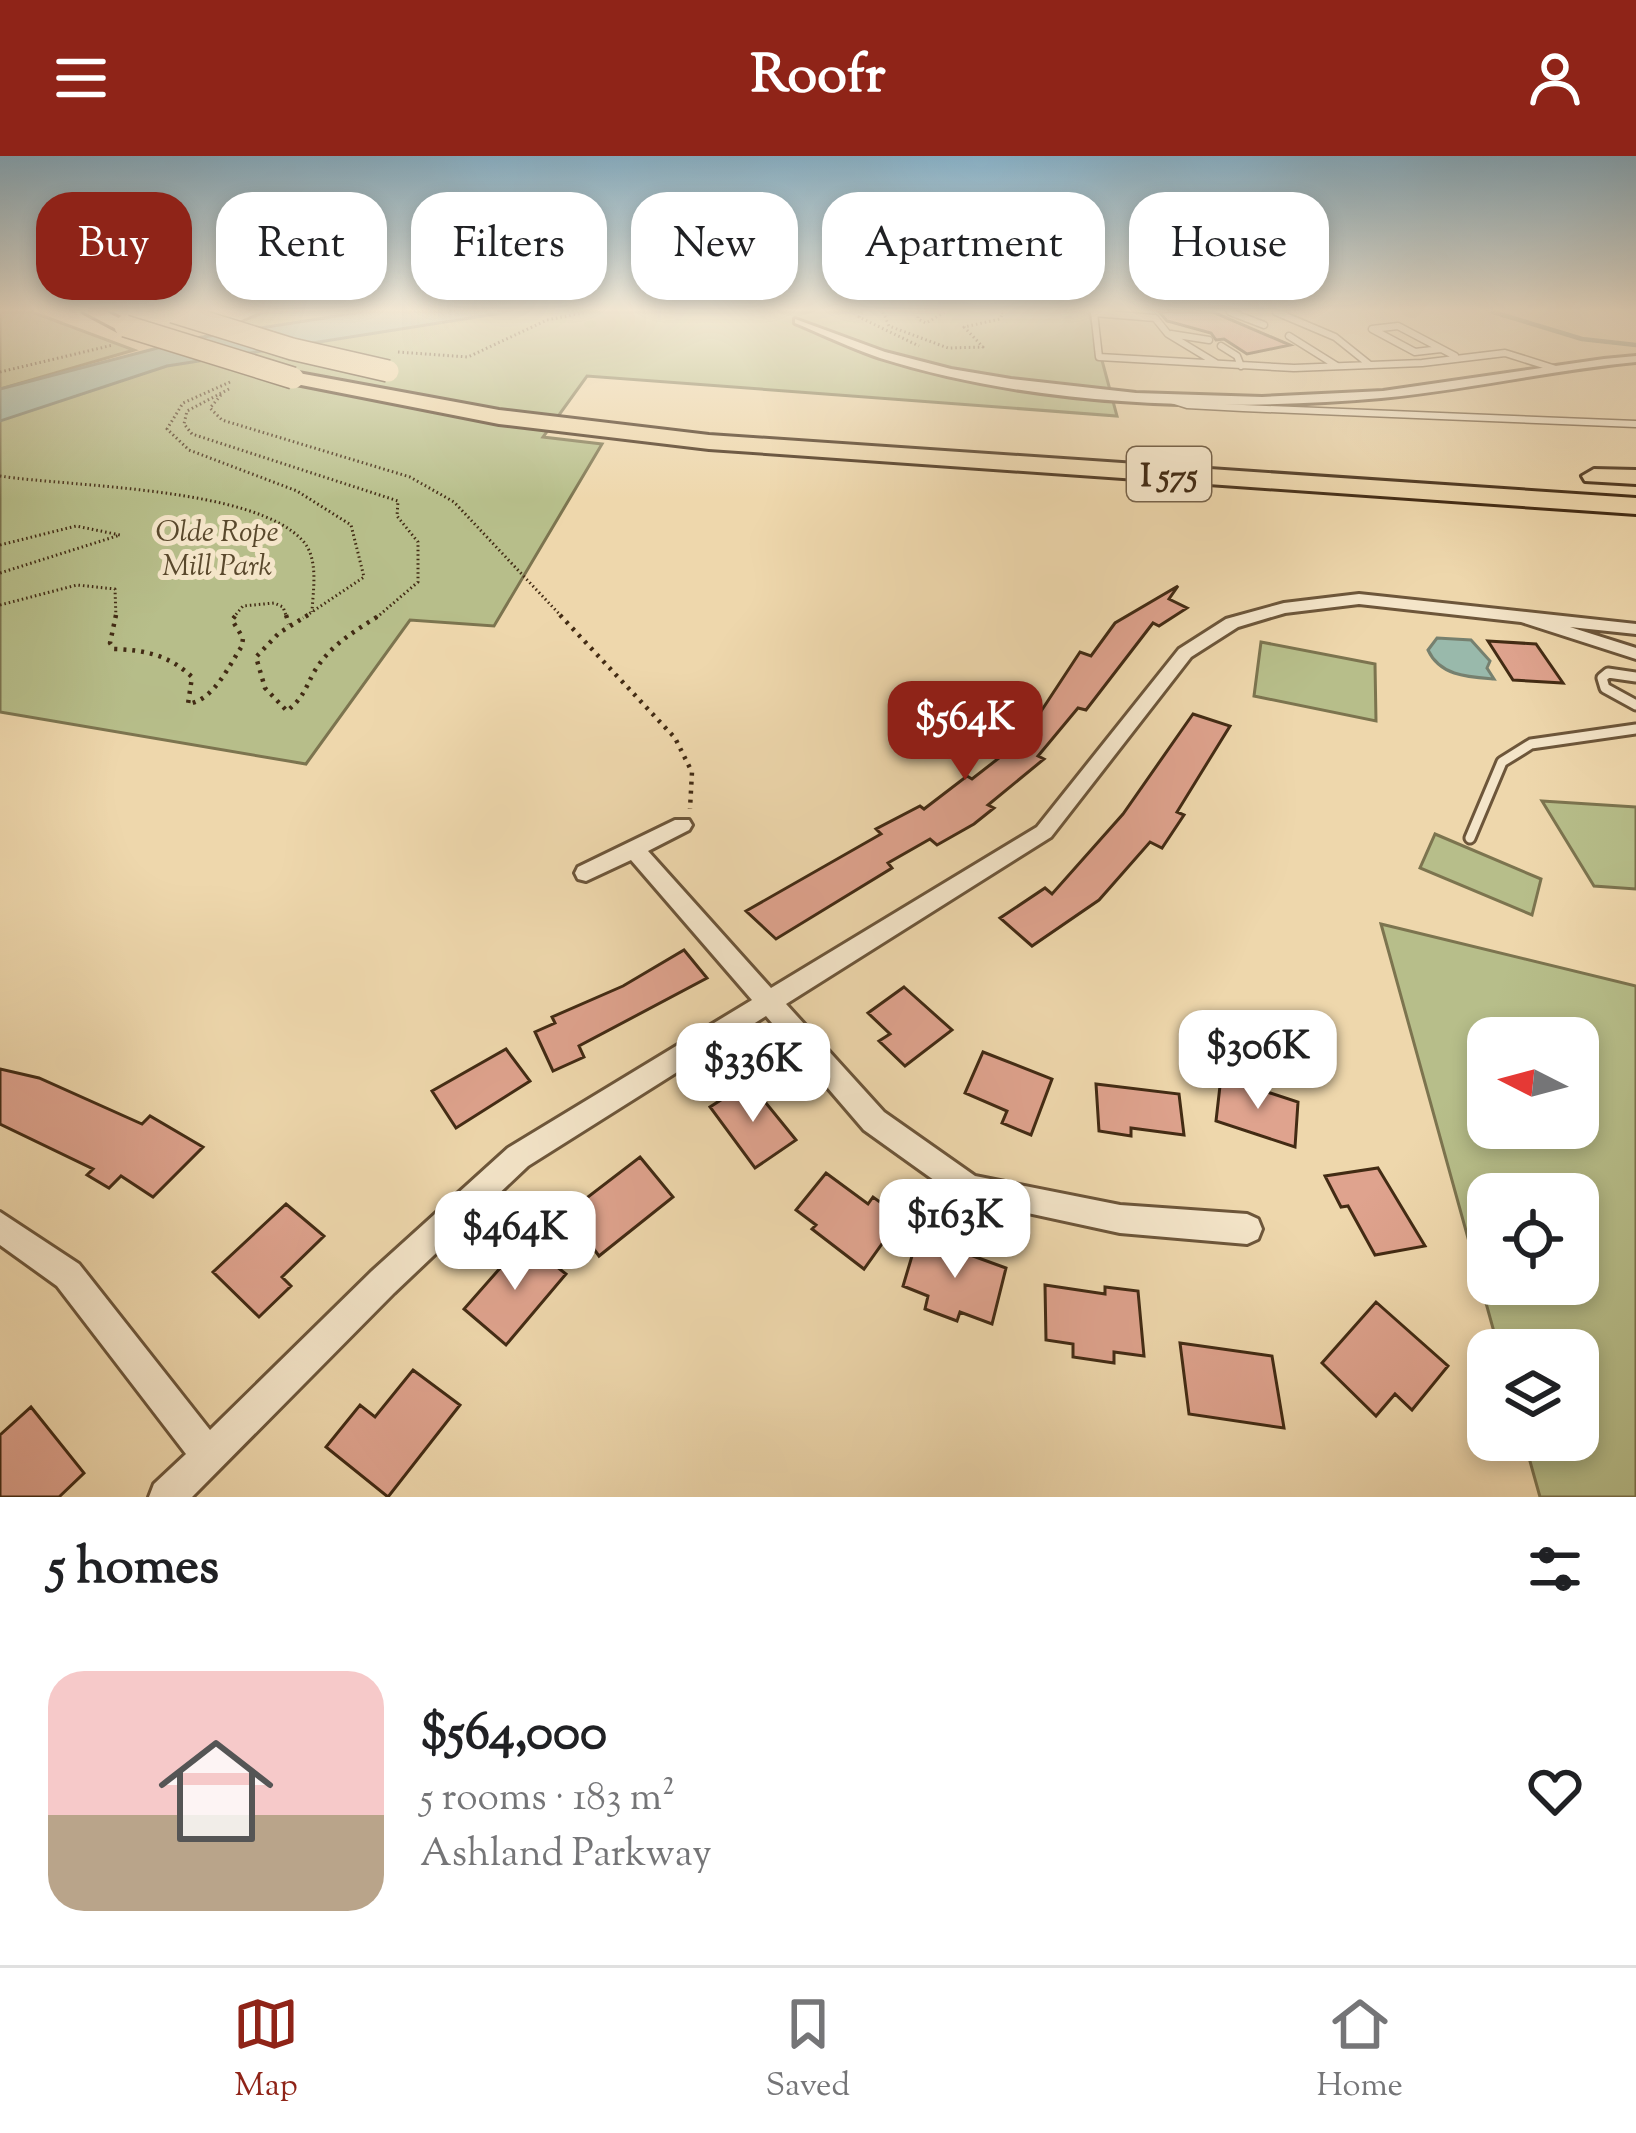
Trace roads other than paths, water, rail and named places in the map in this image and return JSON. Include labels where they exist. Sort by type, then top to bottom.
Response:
[{"type":"highway","name":"I 575","points":[[285,375],[428,405],[728,443],[1636,508]]},
{"type":"highway","points":[[434,375],[469,386]]},
{"type":"highway","name":"I 575","points":[[526,395],[714,417],[1164,448]]},
{"type":"highway","points":[[428,405],[771,437],[1636,495]]},
{"type":"highway","points":[[1582,475],[1636,478]]},
{"type":"street","points":[[971,375],[1160,394],[1307,398],[1379,394],[1516,375]]},
{"type":"street","points":[[167,1497],[383,1282],[518,1157],[1044,832],[1185,653],[1232,623],[1284,608],[1359,599],[1636,629]]},
{"type":"street","points":[[1523,617],[1636,654]]},
{"type":"street","points":[[586,873],[682,825]]},
{"type":"street","points":[[634,849],[874,1121],[969,1188],[1120,1220],[1247,1229]]},
{"type":"street","points":[[0,1227],[68,1275],[209,1456]]},
{"type":"lane","points":[[1160,394],[1187,405],[1636,424]]},
{"type":"lane","points":[[1636,677],[1608,673],[1601,678],[1605,688],[1636,705]]},
{"type":"lane","points":[[1470,838],[1502,762],[1531,744],[1636,729]]},
{"type":"park label","name":"Olde Rope Mill Park","points":[[217,548]]}]
